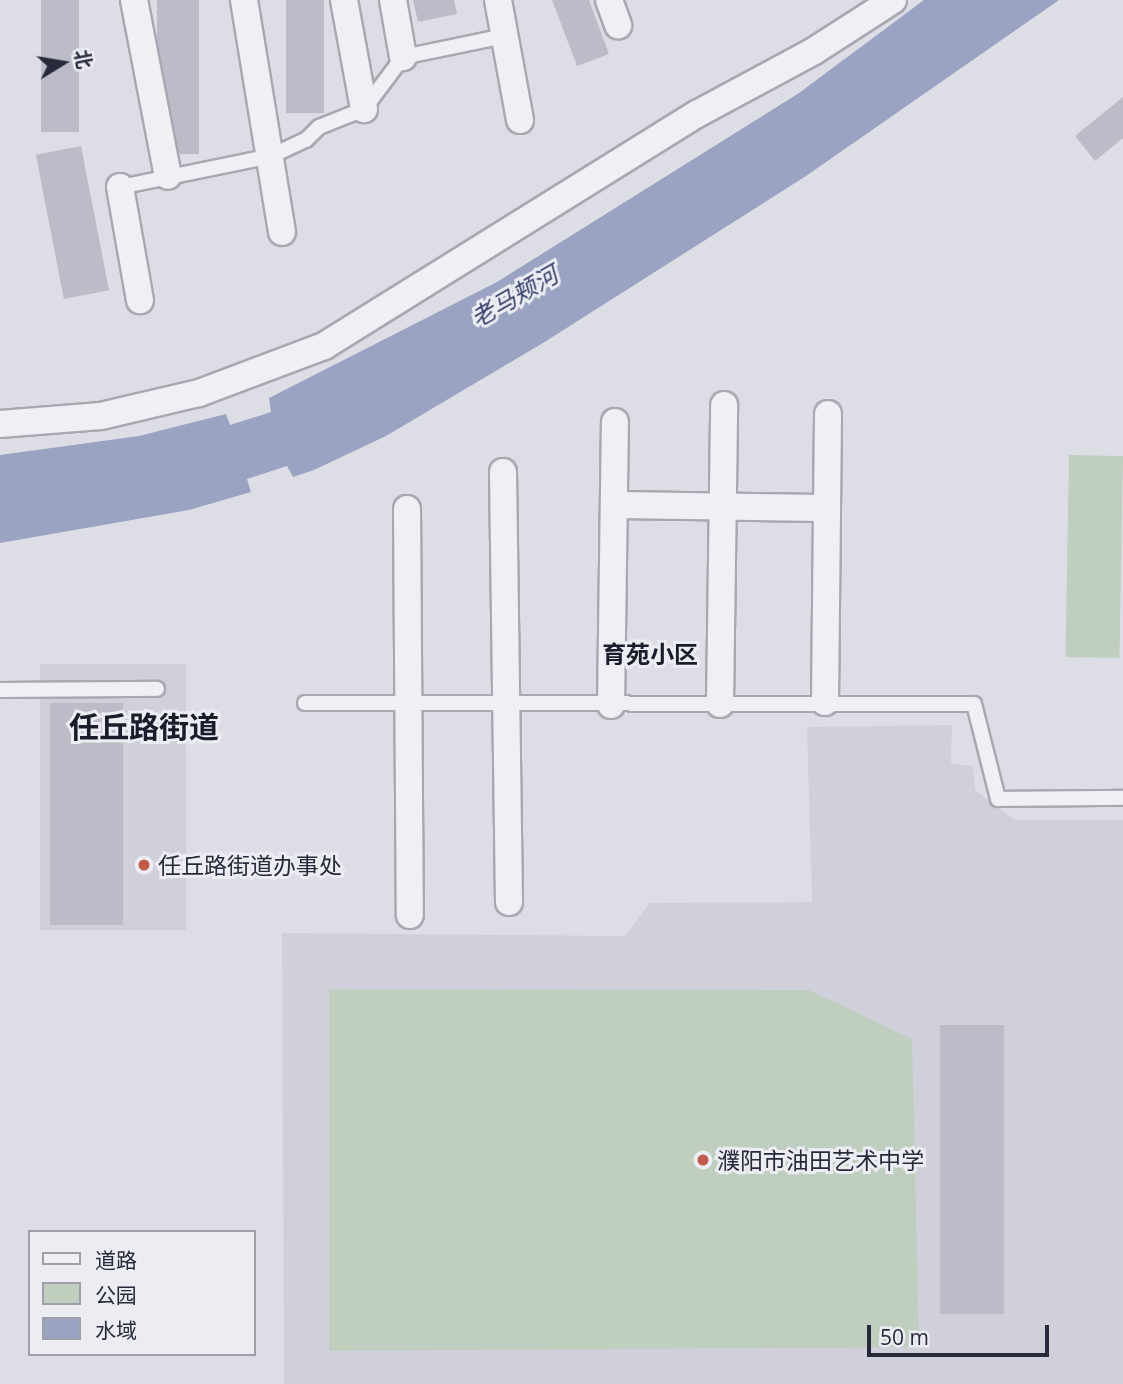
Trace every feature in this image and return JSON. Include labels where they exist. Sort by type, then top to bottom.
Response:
[{"type":"street","points":[[134,0],[169,176]]},
{"type":"street","points":[[244,0],[282,232]]},
{"type":"street","points":[[344,0],[364,109]]},
{"type":"street","points":[[393,0],[403,57]]},
{"type":"street","points":[[498,0],[520,120]]},
{"type":"street","points":[[609,0],[618,25]]},
{"type":"street","points":[[0,424],[101,416],[186,396],[324,346],[697,114],[814,51],[893,0]]},
{"type":"street","points":[[120,187],[140,300]]},
{"type":"street","points":[[720,704],[724,405]]},
{"type":"street","points":[[825,702],[828,414]]},
{"type":"street","points":[[611,705],[615,422]]},
{"type":"street","points":[[503,472],[509,902]]},
{"type":"street","points":[[614,505],[826,508]]},
{"type":"street","points":[[407,509],[410,915]]},
{"type":"lane","points":[[120,187],[271,156],[306,139],[319,127],[364,109],[403,57],[504,36]]},
{"type":"lane","points":[[0,690],[157,689]]},
{"type":"lane","points":[[305,703],[974,704],[998,799],[1123,798]]},
{"type":"shaded area","points":[[40,664],[186,664],[186,930],[40,930]]},
{"type":"shaded area","name":"濮阳市油田艺术中学","points":[[952,725],[951,764],[973,766],[975,790],[1015,820],[1123,820],[1123,1384],[284,1384],[282,933],[625,936],[650,903],[812,902],[807,727]]},
{"type":"green space","points":[[1069,455],[1123,456],[1119,658],[1065,657]]},
{"type":"green space","points":[[329,989],[809,990],[912,1039],[919,1347],[329,1351]]},
{"type":"water","name":"老马颊河","points":[[924,0],[1059,0],[806,176],[543,343],[386,436],[293,477],[287,466],[247,479],[251,492],[189,510],[0,543],[0,455],[139,436],[226,414],[230,425],[271,412],[269,398],[497,282],[799,93]]},
{"type":"building","points":[[41,0],[79,0],[79,132],[41,132]]},
{"type":"building","points":[[157,0],[199,0],[199,154],[157,154]]},
{"type":"building","points":[[286,0],[324,0],[324,113],[286,113]]},
{"type":"building","points":[[413,0],[454,0],[457,14],[418,22]]},
{"type":"building","points":[[552,0],[589,0],[609,54],[577,66]]},
{"type":"building","points":[[1123,97],[1123,138],[1095,161],[1075,136]]},
{"type":"building","points":[[81,146],[109,290],[64,299],[36,155]]},
{"type":"building","points":[[50,703],[123,703],[123,925],[50,925]]},
{"type":"building","points":[[940,1025],[1004,1025],[1004,1314],[940,1314]]},
{"type":"place","name":"任丘路街道办事处","points":[[144,865]]},
{"type":"place","name":"濮阳市油田艺术中学","points":[[703,1160]]},
{"type":"district","name":"育苑小区","points":[[650,654]]},
{"type":"district","name":"任丘路街道","points":[[144,727]]}]
